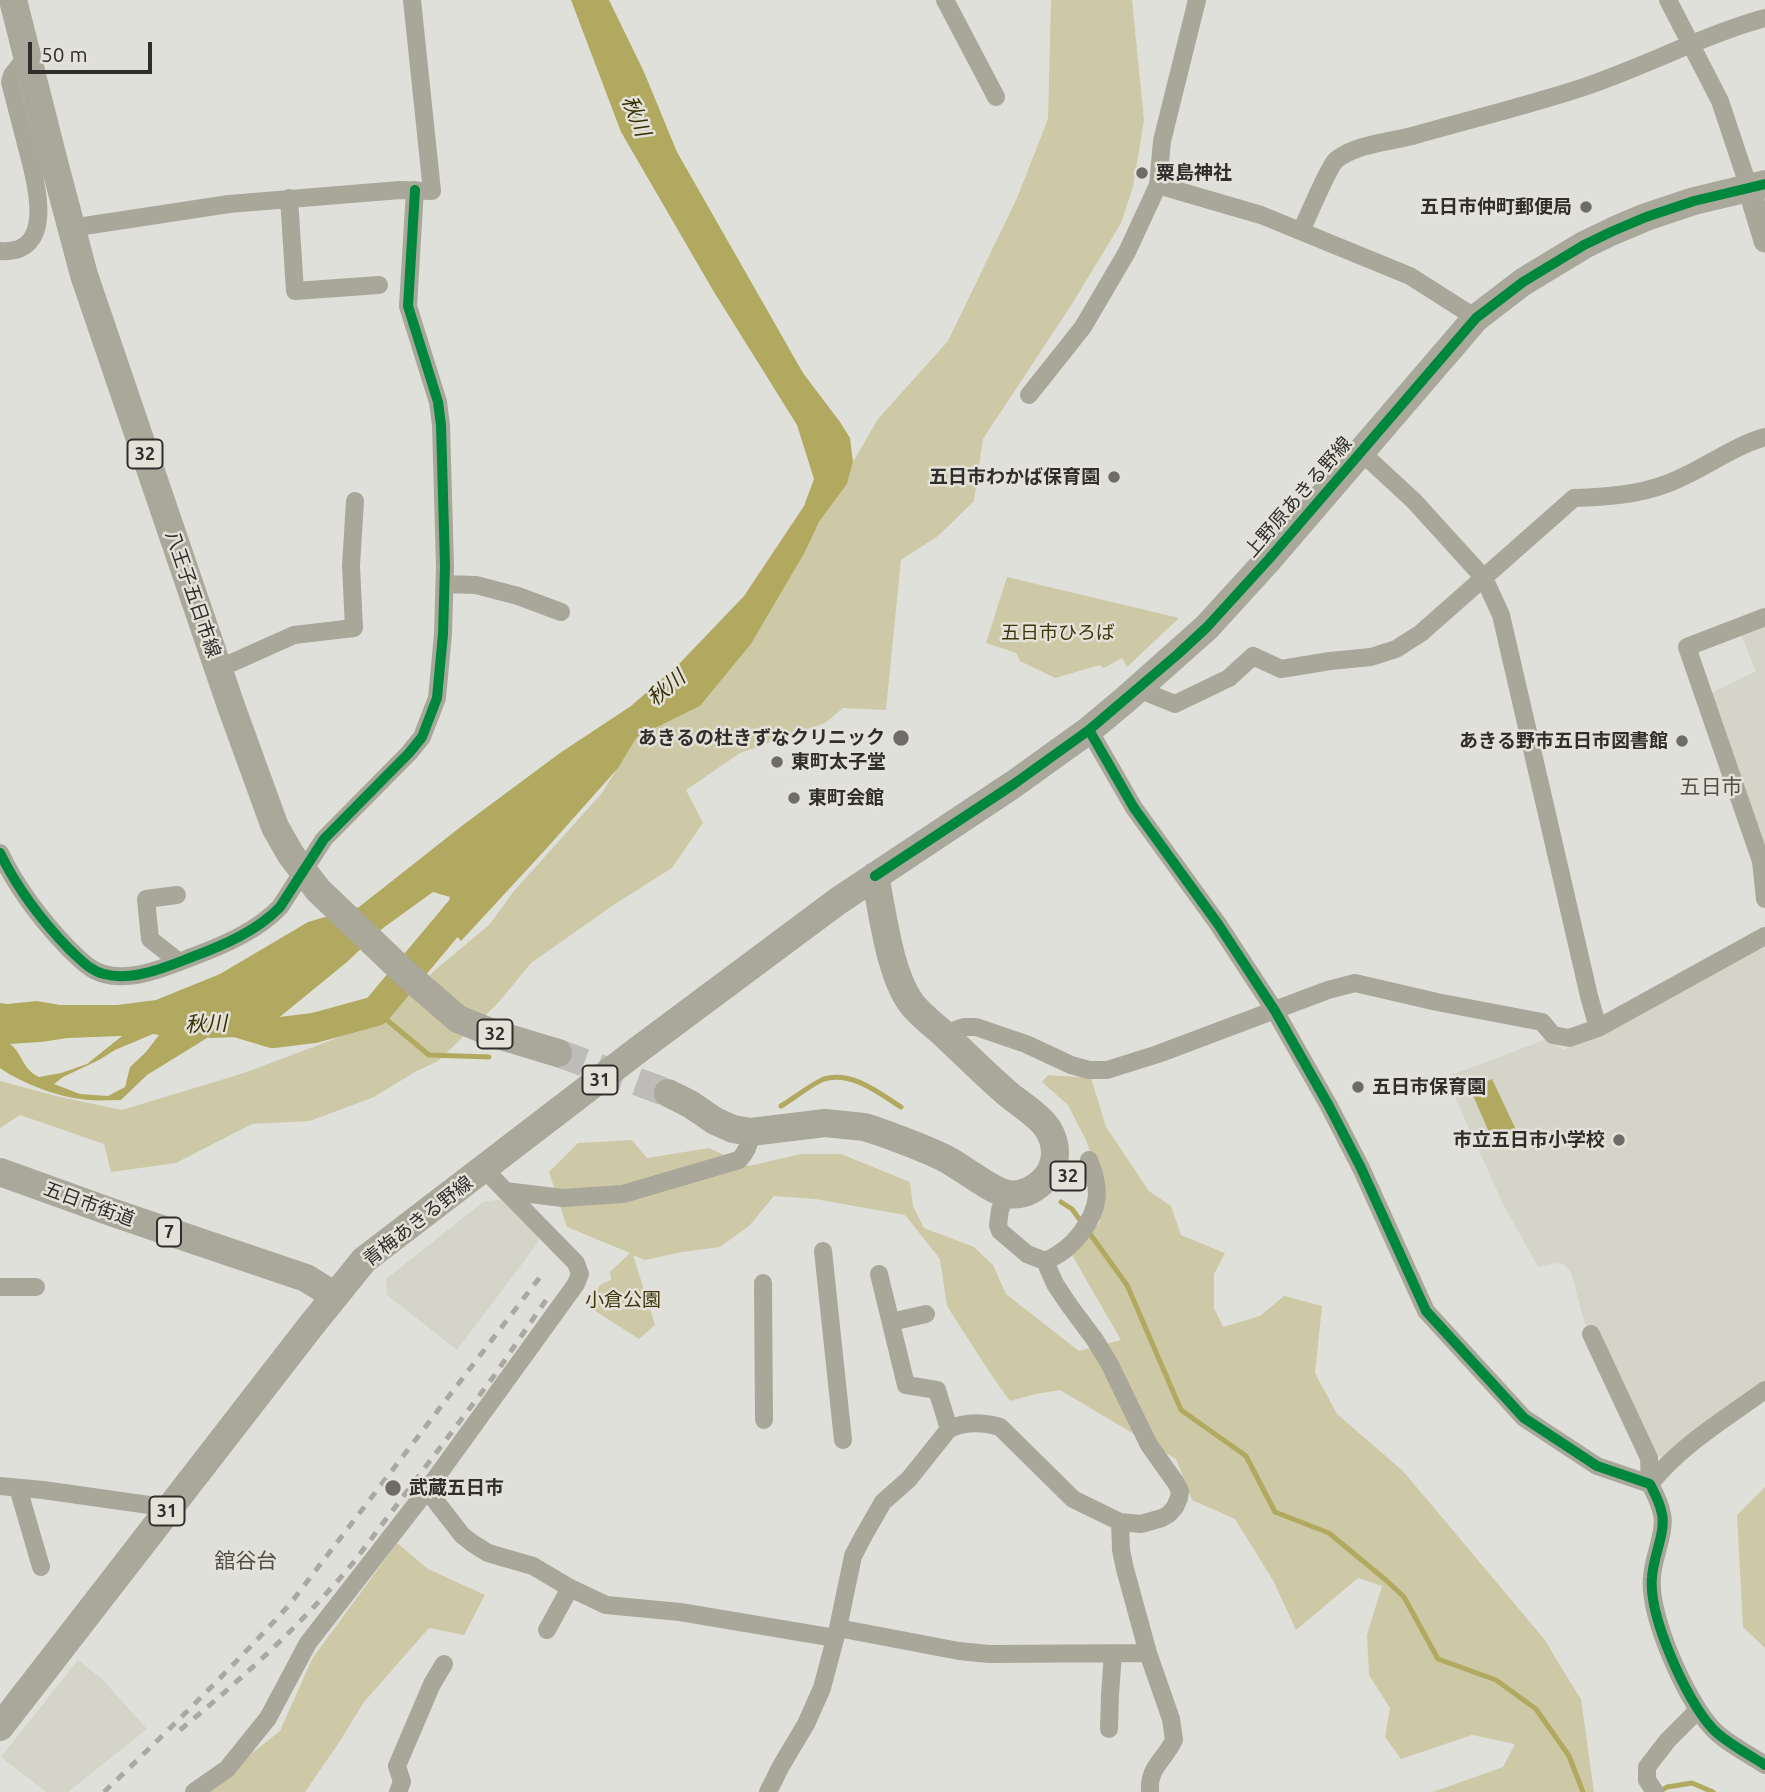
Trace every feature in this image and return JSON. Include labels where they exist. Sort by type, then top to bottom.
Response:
[{"type":"main road","name":"八王子五日市線","points":[[13,0],[84,275],[267,810],[285,846],[311,881],[458,1019],[476,1028],[558,1053]]},
{"type":"main road","name":"上野原あきる野線","points":[[875,876],[984,805],[1089,730],[1207,627],[1269,559],[1476,318],[1523,282],[1584,245],[1613,231],[1694,201],[1757,186]]},
{"type":"main road","name":"32","points":[[875,876],[895,970],[900,985],[912,1003],[944,1034],[991,1063],[1047,1104],[1064,1122],[1068,1131],[1073,1151],[1070,1170],[1054,1195],[1037,1206],[1020,1210],[1003,1202]]},
{"type":"main road","name":"青梅あきる野線","points":[[0,1727],[365,1260],[638,1050],[875,876]]},
{"type":"main road","points":[[668,1093],[733,1129],[751,1132],[825,1123],[864,1127],[899,1140],[980,1200],[1003,1202]]},
{"type":"main road","name":"五日市街道","points":[[0,1172],[306,1278],[335,1296]]},
{"type":"street","points":[[71,228],[221,205],[289,198],[400,190],[432,191],[412,0]]},
{"type":"street","points":[[945,0],[996,97]]},
{"type":"street","points":[[1029,395],[1083,327],[1127,252],[1158,185],[1162,141],[1197,0]]},
{"type":"street","points":[[1668,0],[1720,101],[1757,186],[1765,241]]},
{"type":"street","points":[[1301,231],[1334,161],[1354,150],[1581,88],[1664,57],[1728,28],[1765,18]]},
{"type":"street","points":[[0,251],[16,251],[25,247],[32,239],[37,225],[37,187],[10,82],[12,75],[27,56]]},
{"type":"street","points":[[1158,185],[1261,215],[1410,275],[1476,318]]},
{"type":"street","points":[[0,853],[29,904],[88,967],[104,974],[136,975],[179,962],[229,942],[263,922],[311,881],[324,839],[422,737],[438,698],[444,584],[441,425],[438,402],[408,306],[415,190]]},
{"type":"street","points":[[289,198],[295,290],[379,285]]},
{"type":"street","points":[[1138,689],[1175,704],[1229,678],[1253,656],[1281,669],[1371,657],[1396,649],[1421,633],[1574,498],[1612,497],[1666,485],[1765,437]]},
{"type":"street","points":[[1361,452],[1414,500],[1483,578],[1502,615],[1598,1028]]},
{"type":"street","points":[[218,669],[294,635],[354,628],[351,566],[355,501]]},
{"type":"street","points":[[444,584],[476,585],[561,612]]},
{"type":"street","points":[[1765,617],[1687,647],[1761,861],[1765,899]]},
{"type":"street","points":[[1089,730],[1134,808],[1218,924],[1275,1011],[1361,1168],[1426,1311],[1524,1418],[1597,1466],[1650,1484]]},
{"type":"street","points":[[177,895],[146,899],[150,939],[179,962]]},
{"type":"street","points":[[944,1034],[964,1027],[976,1027],[1026,1044],[1071,1065],[1089,1070],[1107,1070],[1158,1054],[1328,990],[1355,983],[1542,1022],[1553,1035],[1569,1038],[1598,1028],[1765,936]]},
{"type":"street","points":[[505,1191],[563,1198],[623,1194],[739,1160],[745,1154],[751,1132]]},
{"type":"street","points":[[1003,1202],[998,1225],[1000,1231],[1027,1254],[1045,1261],[1055,1257],[1071,1244],[1090,1221],[1097,1201],[1097,1186],[1089,1160]]},
{"type":"street","points":[[194,1792],[226,1769],[268,1718],[308,1643],[427,1490],[576,1284],[580,1274],[576,1263],[484,1169]]},
{"type":"street","points":[[823,1251],[843,1440]]},
{"type":"street","points":[[768,1792],[806,1724],[822,1688],[853,1556],[883,1502],[909,1479],[949,1429],[972,1423],[988,1423],[1000,1427],[1073,1499],[1120,1522],[1141,1524],[1162,1518],[1170,1514],[1180,1498],[1176,1483],[1145,1438],[1110,1363],[1055,1284],[1045,1261]]},
{"type":"street","points":[[879,1274],[906,1385],[937,1391],[949,1429]]},
{"type":"street","points":[[763,1283],[764,1420]]},
{"type":"street","points":[[0,1287],[36,1287]]},
{"type":"street","points":[[891,1322],[926,1314]]},
{"type":"street","points":[[1591,1334],[1649,1458],[1650,1484],[1663,1517],[1652,1574],[1653,1605],[1676,1671],[1713,1730],[1765,1765]]},
{"type":"street","points":[[1650,1484],[1661,1470],[1697,1438],[1765,1390]]},
{"type":"street","points":[[41,1567],[9,1487],[170,1508]]},
{"type":"street","points":[[427,1490],[472,1544],[488,1553],[533,1566],[606,1605],[680,1612],[989,1654],[1148,1653]]},
{"type":"street","points":[[1120,1522],[1121,1550],[1148,1653],[1171,1719],[1174,1740],[1152,1774],[1149,1781],[1150,1792]]},
{"type":"street","points":[[547,1630],[570,1588]]},
{"type":"street","points":[[1110,1730],[1113,1653]]},
{"type":"street","points":[[398,1792],[402,1782],[397,1766],[432,1684],[444,1664]]},
{"type":"street","points":[[1655,1792],[1647,1780],[1647,1766],[1698,1710]]},
{"type":"shaded area","points":[[1765,626],[1765,851],[1709,694],[1756,671],[1741,635]]},
{"type":"shaded area","name":"市立五日市小学校","points":[[1765,947],[1765,1381],[1668,1456],[1655,1457],[1594,1330],[1585,1324],[1571,1273],[1565,1265],[1558,1263],[1538,1267],[1502,1202],[1446,1077],[1547,1039],[1564,1050]]},
{"type":"shaded area","points":[[502,1199],[539,1237],[537,1244],[457,1350],[387,1295],[386,1279],[483,1202]]},
{"type":"shaded area","points":[[78,1660],[102,1679],[147,1729],[68,1792],[46,1792],[1,1757]]},
{"type":"green space","points":[[1051,0],[1132,0],[1144,120],[1133,187],[1121,223],[1072,304],[983,439],[974,501],[938,536],[901,560],[886,710],[843,708],[825,723],[740,753],[686,790],[703,823],[672,868],[531,963],[498,1003],[438,1061],[374,1097],[310,1121],[252,1124],[176,1163],[111,1172],[104,1144],[20,1115],[0,1128],[0,1081],[122,1110],[244,1073],[382,1021],[434,971],[490,924],[514,891],[602,793],[637,737],[700,706],[751,644],[805,552],[819,522],[847,484],[853,462],[878,419],[948,341],[1017,198],[1048,119]]},
{"type":"green space","name":"五日市ひろば","points":[[1007,577],[1179,618],[1127,667],[1122,658],[1106,667],[1102,668],[1100,665],[1055,678],[1020,661],[1016,653],[986,643]]},
{"type":"green space","name":"小倉公園","points":[[1048,1075],[1091,1078],[1106,1127],[1149,1191],[1171,1206],[1181,1235],[1225,1253],[1214,1274],[1214,1308],[1223,1327],[1260,1316],[1284,1296],[1322,1306],[1315,1373],[1337,1414],[1403,1471],[1545,1640],[1581,1699],[1594,1792],[1433,1792],[1503,1767],[1515,1744],[1472,1735],[1401,1759],[1385,1737],[1390,1708],[1369,1675],[1367,1635],[1382,1586],[1358,1578],[1296,1630],[1274,1582],[1235,1519],[1192,1500],[1176,1459],[1060,1390],[1010,1401],[947,1306],[940,1259],[905,1215],[815,1199],[774,1196],[749,1226],[720,1247],[645,1260],[633,1255],[655,1325],[639,1339],[586,1305],[601,1284],[611,1280],[610,1272],[630,1253],[567,1227],[549,1172],[578,1143],[632,1140],[647,1158],[709,1148],[749,1166],[801,1154],[841,1154],[910,1182],[913,1206],[924,1228],[974,1247],[993,1265],[1006,1294],[1079,1351],[1121,1340],[1072,1255],[1100,1222],[1100,1182],[1087,1142],[1068,1105],[1042,1082]]},
{"type":"green space","points":[[1765,1487],[1765,1648],[1743,1627],[1737,1515]]},
{"type":"green space","points":[[397,1543],[428,1569],[485,1595],[464,1635],[429,1628],[364,1702],[305,1792],[203,1792],[280,1731],[312,1659]]},
{"type":"water","points":[[571,0],[609,0],[644,72],[677,152],[803,373],[850,438],[853,462],[847,484],[819,522],[805,552],[751,644],[700,706],[637,737],[618,768],[461,941],[443,920],[450,897],[433,892],[383,928],[347,962],[276,1020],[242,1029],[220,1030],[147,1075],[121,1100],[65,1096],[31,1085],[0,1068],[0,1003],[37,1001],[60,1005],[117,1005],[156,1000],[220,974],[308,922],[359,907],[560,753],[631,706],[679,664],[744,596],[804,506],[814,479],[797,425],[714,292],[621,132]],"holes":[[[153,1034],[159,1035],[130,1067],[125,1087],[108,1096],[80,1094],[54,1084],[115,1050]],[[122,1036],[87,1064],[39,1077],[29,1070],[10,1044]]]},
{"type":"water","points":[[1492,1079],[1517,1132],[1494,1143],[1470,1089]]},
{"type":"waterway","name":"秋川","points":[[212,1023],[236,1022],[273,1033],[314,1028],[376,1011],[474,894]]},
{"type":"waterway","points":[[376,1011],[429,1055],[489,1057]]},
{"type":"waterway","points":[[781,1106],[820,1081],[834,1077],[865,1085],[901,1107]]},
{"type":"waterway","points":[[1061,1202],[1072,1209],[1127,1285],[1181,1410],[1246,1456],[1275,1512],[1329,1533],[1404,1597],[1438,1659],[1496,1680],[1536,1709],[1569,1756],[1583,1792]]},
{"type":"waterway","points":[[1659,1792],[1667,1787],[1692,1783],[1713,1792]]},
{"type":"tunnel","points":[[558,1053],[668,1093]]},
{"type":"railway","points":[[104,1792],[199,1700],[290,1604],[540,1277]]},
{"type":"railway","points":[[180,1730],[271,1650],[353,1563],[494,1376],[548,1297]]},
{"type":"cycle path","points":[[875,876],[1014,784],[1089,730],[1178,654],[1207,627],[1269,559],[1476,318],[1523,282],[1584,245],[1613,231],[1694,201],[1765,184]]},
{"type":"cycle path","points":[[0,853],[14,880],[40,916],[85,964],[94,970],[115,976],[149,972],[228,942],[271,916],[280,907],[324,839],[422,737],[437,698],[443,634],[445,566],[438,402],[408,306],[415,190]]},
{"type":"cycle path","points":[[1089,730],[1134,808],[1218,924],[1275,1011],[1361,1168],[1426,1311],[1524,1418],[1597,1466],[1650,1484],[1660,1506],[1663,1521],[1653,1569],[1652,1593],[1662,1634],[1671,1656],[1691,1698],[1712,1728],[1765,1765]]},
{"type":"place","name":"粟島神社","points":[[1142,173]]},
{"type":"place","name":"五日市仲町郵便局","points":[[1586,207]]},
{"type":"place","name":"五日市わかば保育園","points":[[1114,477]]},
{"type":"place","name":"あきるの杜きずなクリニック","points":[[901,738]]},
{"type":"place","name":"あきる野市五日市図書館","points":[[1682,741]]},
{"type":"place","name":"東町太子堂","points":[[777,762]]},
{"type":"place","name":"東町会館","points":[[794,798]]},
{"type":"place","name":"五日市保育園","points":[[1358,1087]]},
{"type":"place","name":"市立五日市小学校","points":[[1619,1140]]},
{"type":"place","name":"武蔵五日市","points":[[393,1488]]},
{"type":"district","name":"五日市","points":[[1711,787]]},
{"type":"district","name":"舘谷台","points":[[246,1561]]}]
